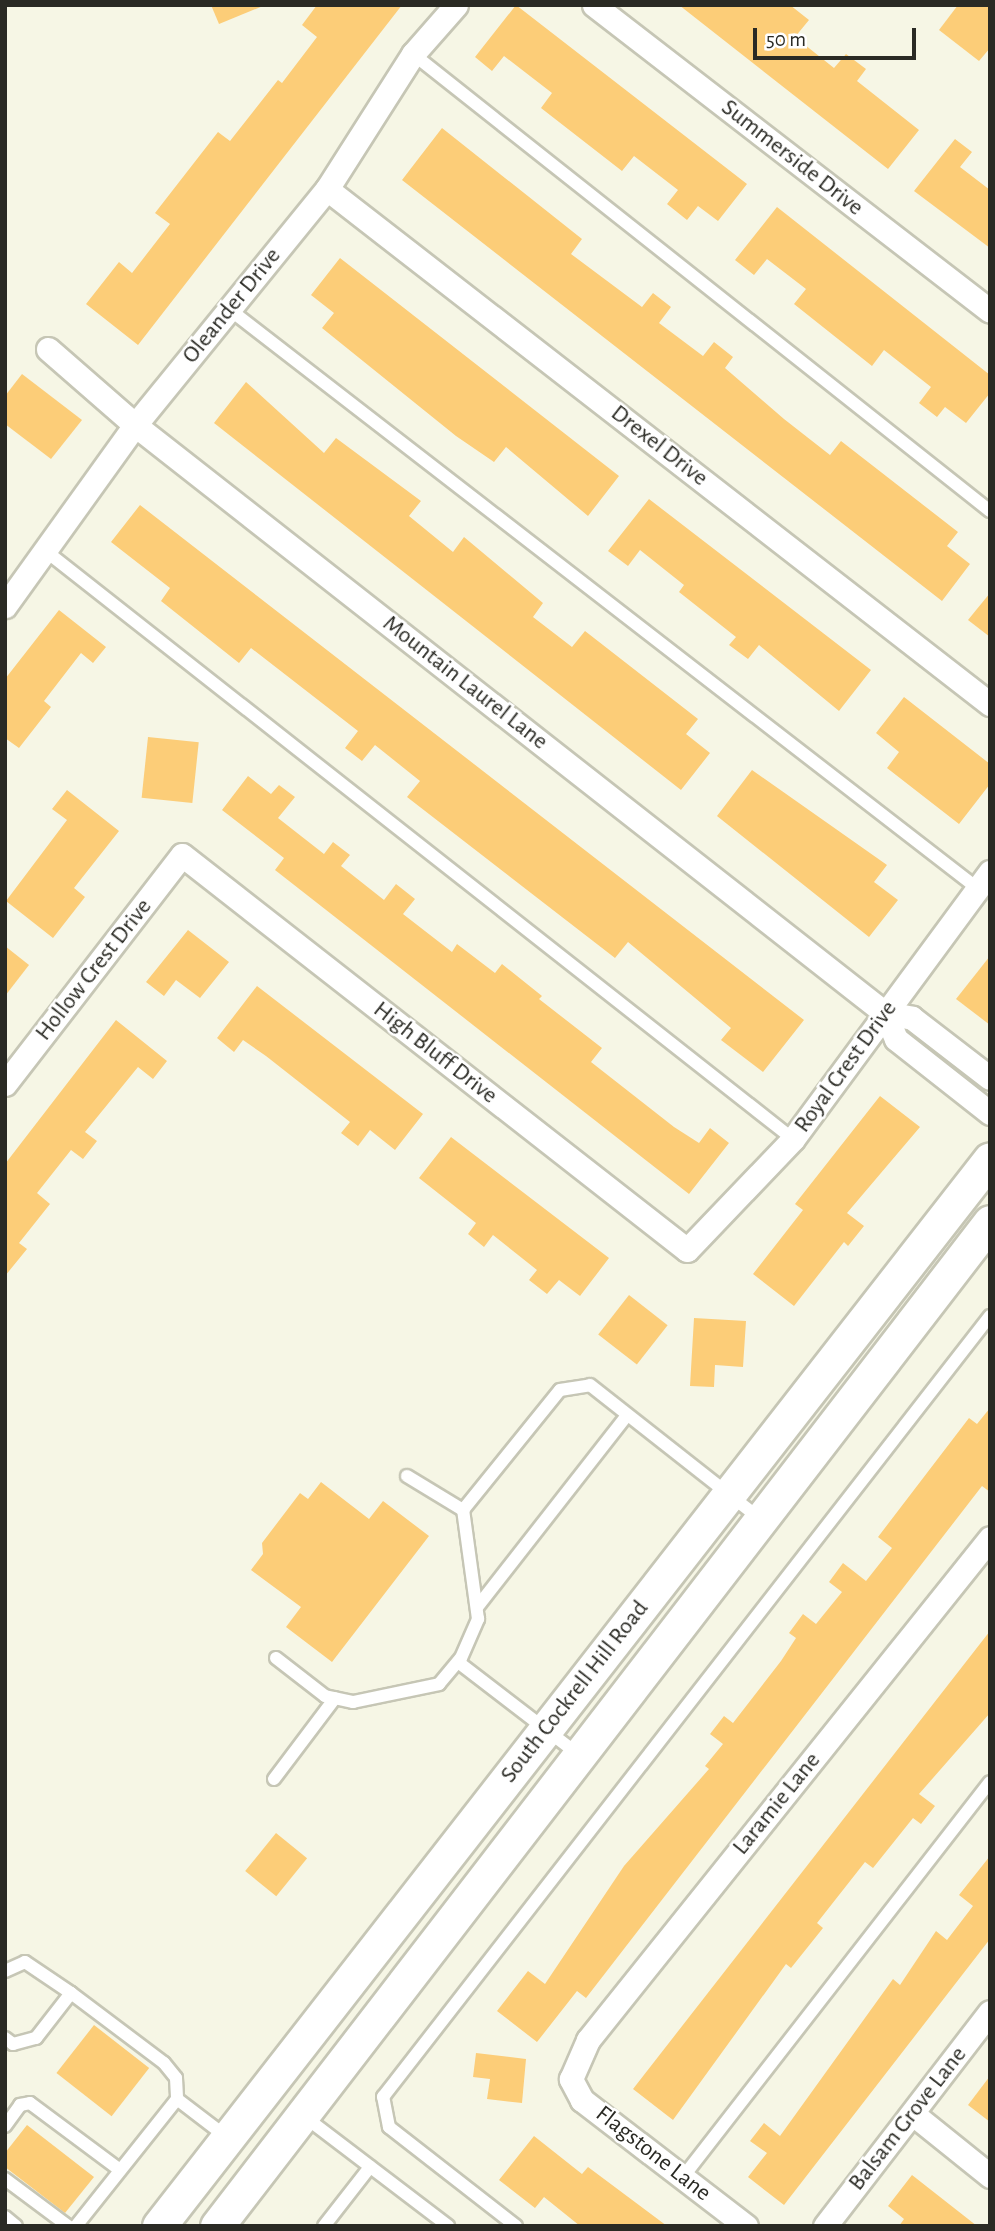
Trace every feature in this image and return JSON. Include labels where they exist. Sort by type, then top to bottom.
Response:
[{"type":"main road","name":"South Cockrell Hill Road","points":[[159,2226],[990,1159]]},
{"type":"main road","name":"South Cockrell Hill Road","points":[[217,2226],[990,1222]]},
{"type":"street","name":"Oleander Drive","points":[[5,606],[47,552],[135,425],[327,189],[413,54],[456,5]]},
{"type":"street","name":"Summerside Drive","points":[[594,5],[990,311]]},
{"type":"street","name":"Drexel Drive","points":[[327,189],[990,704]]},
{"type":"street","name":"Mountain Laurel Lane","points":[[48,349],[135,425],[885,1013],[912,1018],[990,1078]]},
{"type":"street","name":"Hollow Crest Drive","points":[[5,1084],[182,855]]},
{"type":"street","name":"High Bluff Drive","points":[[182,855],[687,1250]]},
{"type":"street","name":"Royal Crest Drive","points":[[687,1250],[793,1139],[983,880]]},
{"type":"street","name":"Mountain Laurel Lane","points":[[885,1013],[896,1039],[990,1113]]},
{"type":"street","name":"Laramie Lane","points":[[573,2075],[588,2040],[990,1538]]},
{"type":"street","name":"Balsam Grove Lane","points":[[825,2226],[990,2012]]},
{"type":"street","name":"Flagstone Lane","points":[[573,2075],[582,2100],[746,2226]]},
{"type":"street","points":[[913,2114],[990,2176]]},
{"type":"lane","points":[[413,54],[990,511]]},
{"type":"lane","points":[[229,309],[983,880]]},
{"type":"lane","points":[[47,552],[793,1139]]},
{"type":"lane","points":[[516,2226],[389,2127],[383,2098],[990,1317]]},
{"type":"lane","points":[[478,1606],[463,1510],[560,1390],[590,1385],[760,1520]]},
{"type":"lane","points":[[276,1658],[325,1696],[353,1702],[421,1690],[439,1684],[458,1662],[478,1606],[627,1415]]},
{"type":"lane","points":[[407,1476],[463,1510]]},
{"type":"lane","points":[[458,1662],[579,1754]]},
{"type":"lane","points":[[274,1779],[335,1698]]},
{"type":"lane","points":[[683,2177],[990,1782]]},
{"type":"lane","points":[[5,1971],[25,1962],[164,2063],[176,2078],[177,2099],[76,2226]]},
{"type":"lane","points":[[5,2038],[13,2044],[36,2038],[71,1993]]},
{"type":"lane","points":[[177,2099],[228,2138]]},
{"type":"lane","points":[[5,2126],[20,2105],[30,2102],[120,2170]]},
{"type":"lane","points":[[302,2115],[448,2226]]},
{"type":"lane","points":[[324,2226],[370,2166]]},
{"type":"lane","points":[[5,2179],[68,2226]]},
{"type":"lane","points":[[5,2217],[16,2226]]},
{"type":"building","points":[[211,5],[263,5],[263,6],[219,24]]},
{"type":"building","points":[[317,5],[402,5],[138,345],[86,304],[119,262],[132,273],[170,224],[155,213],[218,132],[230,141],[278,80],[282,83],[317,37],[302,25]]},
{"type":"building","points":[[516,5],[747,184],[718,221],[698,206],[687,220],[667,204],[678,190],[634,156],[622,171],[541,108],[552,93],[504,56],[492,71],[475,57]]},
{"type":"building","points":[[679,5],[790,5],[809,20],[795,37],[834,68],[846,54],[866,69],[857,81],[919,130],[888,169]]},
{"type":"building","points":[[958,5],[990,5],[990,48],[979,61],[939,30]]},
{"type":"building","points":[[442,128],[582,239],[571,254],[642,307],[653,293],[671,307],[659,323],[703,356],[714,342],[733,357],[725,368],[830,455],[841,441],[958,532],[947,546],[970,564],[942,601],[402,180]]},
{"type":"building","points":[[955,139],[972,152],[960,167],[990,190],[990,248],[914,191]]},
{"type":"building","points":[[777,207],[990,375],[990,393],[966,423],[945,407],[937,417],[919,403],[931,387],[884,350],[872,366],[794,304],[806,289],[767,259],[754,275],[735,260]]},
{"type":"building","points":[[340,258],[619,476],[588,516],[506,447],[494,462],[456,436],[322,328],[334,313],[311,295]]},
{"type":"building","points":[[22,374],[82,420],[51,459],[5,424],[5,396]]},
{"type":"building","points":[[246,382],[324,453],[336,438],[421,501],[409,516],[453,552],[464,537],[543,603],[533,617],[572,647],[585,631],[698,719],[686,734],[710,753],[681,790],[214,423]]},
{"type":"building","points":[[649,499],[871,670],[839,711],[759,645],[748,659],[729,645],[736,637],[679,592],[684,585],[640,550],[628,566],[608,551]]},
{"type":"building","points":[[140,505],[804,1020],[763,1072],[721,1040],[731,1028],[628,942],[615,958],[407,797],[420,781],[375,745],[362,761],[345,748],[358,731],[251,648],[239,663],[161,601],[170,588],[111,542]]},
{"type":"building","points":[[990,593],[990,637],[968,620]]},
{"type":"building","points":[[59,610],[106,647],[93,663],[81,653],[44,701],[51,707],[19,748],[5,738],[5,679]]},
{"type":"building","points":[[904,697],[990,764],[990,784],[959,824],[887,768],[899,752],[876,733]]},
{"type":"building","points":[[148,737],[199,742],[192,803],[142,798]]},
{"type":"building","points":[[752,770],[887,865],[874,882],[898,900],[869,937],[717,816]]},
{"type":"building","points":[[248,776],[271,794],[279,785],[295,797],[278,818],[324,854],[333,842],[350,855],[341,866],[384,900],[396,884],[415,899],[403,914],[452,952],[457,944],[495,973],[502,964],[542,996],[539,999],[602,1048],[591,1062],[674,1127],[699,1143],[710,1128],[729,1143],[689,1194],[275,870],[284,858],[222,810]]},
{"type":"building","points":[[67,790],[119,831],[74,888],[85,897],[53,938],[6,901],[67,820],[52,809]]},
{"type":"building","points":[[188,930],[229,962],[200,998],[176,980],[164,996],[146,982]]},
{"type":"building","points":[[5,946],[29,965],[5,996]]},
{"type":"building","points":[[990,956],[990,1025],[956,999]]},
{"type":"building","points":[[257,986],[423,1114],[395,1150],[370,1130],[358,1146],[341,1133],[350,1122],[266,1056],[243,1040],[234,1052],[217,1038]]},
{"type":"building","points":[[116,1020],[167,1061],[153,1079],[138,1067],[85,1132],[97,1141],[83,1159],[71,1150],[37,1193],[50,1204],[19,1243],[27,1249],[5,1276],[5,1164]]},
{"type":"building","points":[[880,1096],[920,1127],[847,1213],[864,1226],[848,1246],[844,1242],[794,1306],[753,1274],[803,1210],[795,1204]]},
{"type":"building","points":[[451,1137],[609,1258],[580,1296],[559,1280],[547,1294],[529,1280],[537,1270],[493,1235],[484,1247],[468,1234],[476,1223],[419,1178]]},
{"type":"building","points":[[629,1295],[668,1325],[637,1365],[598,1334]]},
{"type":"building","points":[[694,1318],[746,1321],[743,1367],[715,1365],[714,1387],[690,1386]]},
{"type":"building","points":[[990,1408],[990,1492],[982,1486],[586,1998],[577,1991],[537,2042],[497,2011],[528,1971],[545,1984],[624,1866],[709,1769],[705,1766],[723,1744],[710,1734],[724,1716],[733,1723],[796,1638],[789,1633],[803,1614],[816,1624],[842,1592],[829,1582],[843,1563],[866,1581],[892,1548],[878,1537],[969,1418],[977,1424]]},
{"type":"building","points":[[321,1482],[369,1519],[383,1501],[429,1536],[332,1662],[286,1627],[301,1607],[251,1570],[263,1554],[262,1543],[300,1493],[308,1499]]},
{"type":"building","points":[[990,1631],[990,1713],[919,1794],[935,1806],[921,1824],[913,1818],[873,1868],[865,1862],[817,1923],[823,1928],[791,1968],[786,1964],[673,2120],[633,2089]]},
{"type":"building","points":[[276,1833],[307,1858],[276,1896],[245,1871]]},
{"type":"building","points":[[990,1856],[990,1939],[784,2205],[748,2177],[767,2153],[750,2141],[764,2123],[780,2136],[893,1979],[900,1985],[936,1931],[947,1940],[973,1906],[959,1895]]},
{"type":"building","points":[[94,2025],[149,2068],[112,2116],[56,2073]]},
{"type":"building","points":[[476,2053],[526,2059],[522,2103],[487,2099],[490,2079],[473,2077]]},
{"type":"building","points":[[990,2076],[990,2122],[968,2105]]},
{"type":"building","points":[[27,2125],[94,2177],[65,2213],[5,2167],[5,2153]]},
{"type":"building","points":[[534,2136],[582,2174],[588,2167],[667,2226],[580,2226],[544,2197],[535,2208],[499,2180]]},
{"type":"building","points":[[912,2175],[977,2226],[899,2226],[904,2219],[888,2206]]}]
